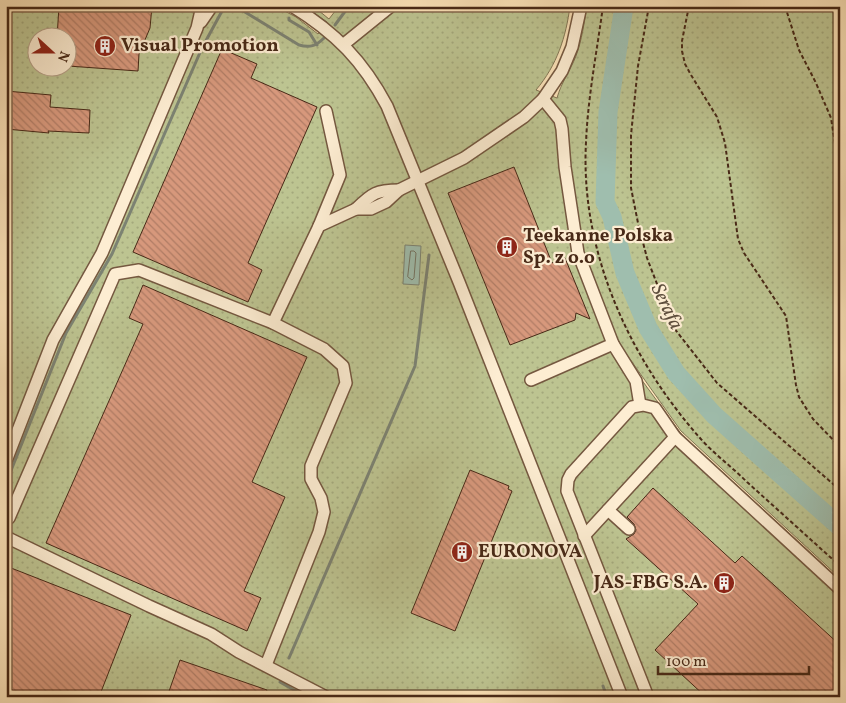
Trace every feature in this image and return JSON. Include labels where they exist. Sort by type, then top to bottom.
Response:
[{"type":"street","points":[[6,461],[53,340],[102,252],[197,28],[202,6]]},
{"type":"street","points":[[197,28],[212,6]]},
{"type":"street","points":[[292,6],[344,44],[366,70],[384,99],[622,697]]},
{"type":"street","points":[[344,44],[390,6]]},
{"type":"street","points":[[319,226],[356,209],[368,197],[382,190],[399,190],[464,158],[524,117],[543,99],[562,71],[572,47],[581,6]]},
{"type":"street","points":[[543,99],[560,120],[578,253],[612,344],[636,381],[640,405]]},
{"type":"street","points":[[273,323],[319,226],[340,175],[326,111]]},
{"type":"street","points":[[10,518],[115,274],[138,270],[273,323],[324,349],[343,366],[346,383],[311,466],[311,479],[321,498],[324,512],[319,532],[266,665]]},
{"type":"street","points":[[531,380],[612,344]]},
{"type":"street","points":[[648,697],[567,491],[568,480],[571,474],[632,407],[640,405],[655,408],[675,437],[840,589]]},
{"type":"street","points":[[584,536],[675,437]]},
{"type":"street","points":[[608,510],[629,529]]},
{"type":"street","points":[[6,538],[211,634],[239,652],[326,697]]},
{"type":"path","points":[[603,6],[586,142],[589,202],[593,230],[598,257],[608,287],[648,368],[673,405],[701,440],[840,566]]},
{"type":"path","points":[[649,6],[638,66],[630,135],[631,188],[647,258],[674,328],[717,383],[840,490]]},
{"type":"path","points":[[690,6],[682,41],[682,52],[690,74],[717,116],[726,143],[738,239],[744,253],[786,316],[799,397],[813,419],[840,447]]},
{"type":"path","points":[[785,6],[799,50],[831,118],[836,150],[840,153]]},
{"type":"green space","points":[[6,6],[275,6],[296,17],[318,34],[327,22],[310,10],[313,6],[329,19],[339,6],[570,6],[563,40],[555,61],[536,90],[557,98],[578,50],[587,6],[840,6],[840,578],[681,431],[627,355],[630,364],[682,435],[840,580],[840,697],[6,697]]},
{"type":"water","points":[[405,245],[421,246],[419,285],[403,284]]},
{"type":"building","name":"Visual Promotion","points":[[59,6],[152,6],[150,28],[139,54],[138,71],[78,67],[78,28],[58,28]]},
{"type":"building","points":[[222,49],[257,64],[251,78],[317,107],[248,263],[262,270],[248,302],[133,252]]},
{"type":"building","points":[[6,91],[51,95],[50,107],[90,110],[89,133],[48,131],[49,133],[6,129]]},
{"type":"building","name":"Teekanne Polska Sp. z o.o","points":[[514,167],[552,263],[565,258],[590,319],[576,313],[575,320],[510,345],[448,193]]},
{"type":"building","points":[[143,285],[307,357],[252,482],[285,497],[244,591],[261,598],[247,631],[46,543],[143,324],[129,318]]},
{"type":"building","name":"EURONOVA","points":[[470,470],[509,486],[508,489],[512,491],[455,631],[411,613]]},
{"type":"building","name":"JAS-FBG S.A.","points":[[653,488],[735,563],[742,556],[840,645],[840,697],[706,697],[655,650],[698,604],[626,539],[634,534],[636,530],[634,524],[627,517]]},
{"type":"building","points":[[6,566],[131,615],[99,697],[6,697]]},
{"type":"building","points":[[180,660],[267,690],[264,697],[167,697]]},
{"type":"waterway","points":[[335,25],[349,6]]},
{"type":"waterway","name":"Serafa","points":[[624,6],[608,112],[605,202],[612,217],[625,273],[648,328],[676,373],[714,415],[840,527]]},
{"type":"waterway","points":[[6,483],[66,333],[112,254],[202,48],[222,11],[227,7],[240,9],[299,45],[313,46],[324,38]]},
{"type":"waterway","points":[[289,18],[289,20],[309,32],[317,45]]},
{"type":"waterway","points":[[289,658],[415,366],[429,255]]},
{"type":"waterway","points":[[280,682],[306,697]]},
{"type":"waterway","points":[[603,686],[607,697]]},
{"type":"place","name":"Visual Promotion","points":[[105,46]]},
{"type":"place","name":"Teekanne Polska Sp. z o.o","points":[[507,247]]},
{"type":"place","name":"EURONOVA","points":[[462,552]]},
{"type":"place","name":"JAS-FBG S.A.","points":[[724,583]]}]
